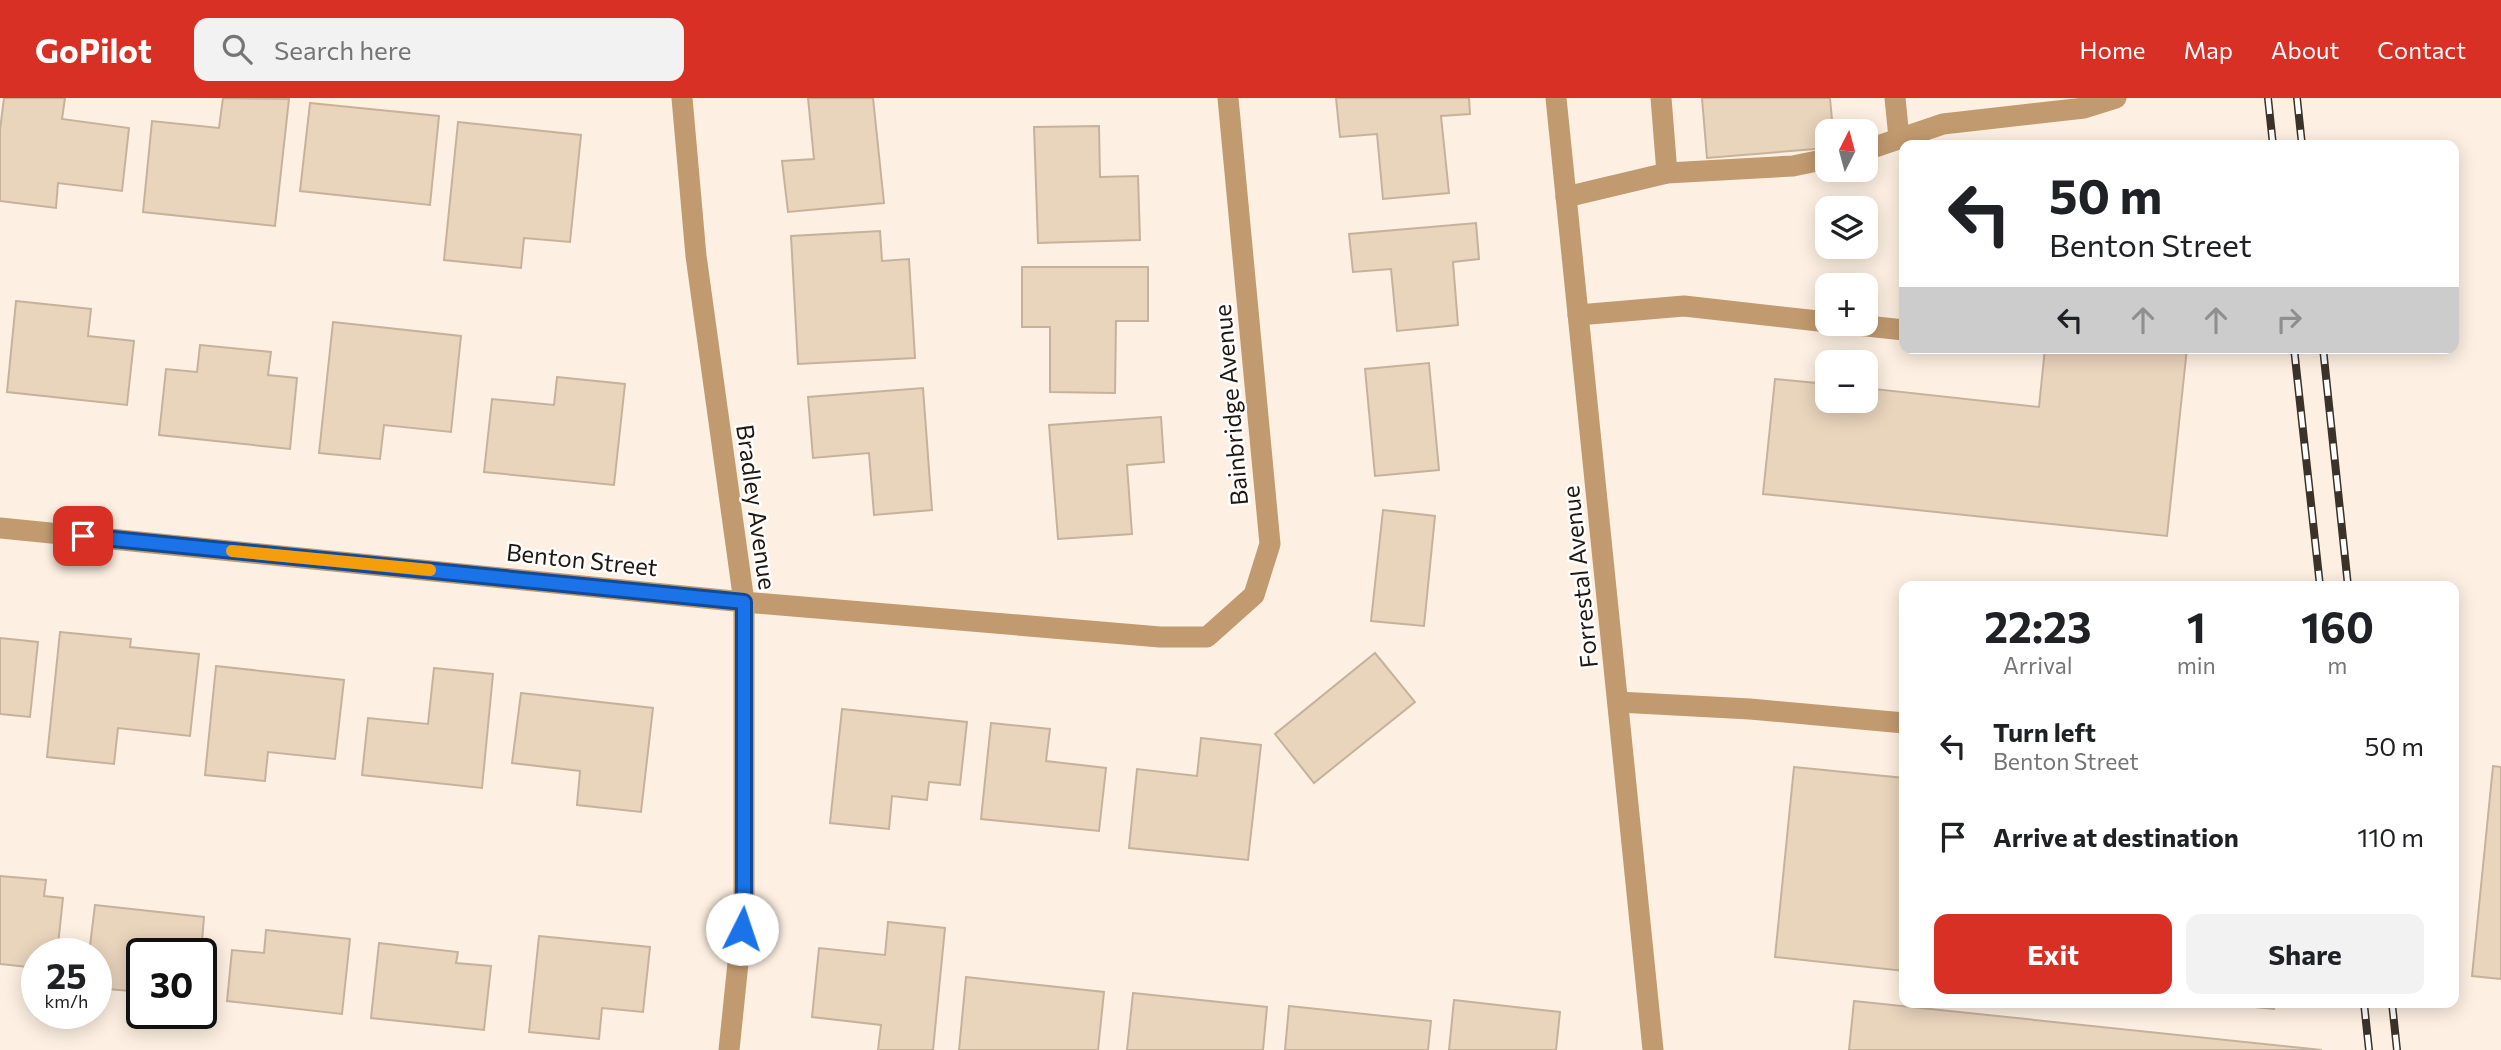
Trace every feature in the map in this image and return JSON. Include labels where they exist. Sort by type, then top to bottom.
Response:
[{"type":"street","name":"Bradley Avenue","points":[[682,98],[696,256],[744,602],[744,905],[729,1050]]},
{"type":"street","name":"Bainbridge Avenue","points":[[1160,637],[1207,637],[1254,594],[1270,544],[1227,98]]},
{"type":"street","name":"Forrestal Avenue","points":[[1556,98],[1653,1050]]},
{"type":"street","points":[[1661,98],[1667,173]]},
{"type":"street","points":[[1895,98],[1899,138]]},
{"type":"street","points":[[1878,146],[1943,124],[2084,108],[2116,98]]},
{"type":"street","points":[[1566,197],[1667,173],[1793,166],[1815,161]]},
{"type":"street","points":[[1578,315],[1684,306],[1815,320]]},
{"type":"street","points":[[1878,327],[1899,329]]},
{"type":"street","name":"Benton Street","points":[[0,528],[744,602],[1160,637]]},
{"type":"street","points":[[1618,702],[1750,709],[1899,723]]},
{"type":"building","points":[[4,98],[65,98],[62,119],[129,128],[122,191],[58,183],[56,208],[0,201],[0,130]]},
{"type":"building","points":[[223,98],[289,99],[275,226],[143,212],[152,121],[219,128]]},
{"type":"building","points":[[808,98],[873,98],[884,203],[788,212],[782,161],[814,159]]},
{"type":"building","points":[[1336,98],[1469,98],[1470,114],[1441,116],[1449,193],[1383,199],[1377,134],[1340,137]]},
{"type":"building","points":[[1702,98],[1830,98],[1832,119],[1815,119],[1815,149],[1707,158]]},
{"type":"building","points":[[310,103],[439,116],[430,205],[300,191]]},
{"type":"building","points":[[458,122],[581,135],[570,242],[524,238],[521,268],[444,260]]},
{"type":"building","points":[[1099,126],[1100,177],[1138,176],[1140,240],[1038,243],[1034,127]]},
{"type":"building","points":[[1476,223],[1479,259],[1453,262],[1458,325],[1397,331],[1391,269],[1353,272],[1349,234]]},
{"type":"building","points":[[880,231],[882,261],[909,259],[915,358],[798,364],[791,236]]},
{"type":"building","points":[[1022,267],[1148,267],[1148,321],[1116,321],[1115,393],[1050,392],[1050,327],[1022,327]]},
{"type":"building","points":[[16,301],[91,309],[88,336],[134,341],[127,405],[7,392]]},
{"type":"building","points":[[333,322],[461,336],[451,432],[384,425],[380,459],[319,453]]},
{"type":"building","points":[[200,345],[271,352],[268,375],[297,378],[290,449],[159,435],[166,369],[197,372]]},
{"type":"building","points":[[2044,354],[2186,354],[2167,536],[1763,494],[1775,379],[1815,383],[1815,413],[1878,413],[1878,389],[2039,407]]},
{"type":"building","points":[[1429,363],[1439,470],[1375,476],[1365,369]]},
{"type":"building","points":[[557,377],[625,384],[614,485],[484,472],[492,399],[554,405]]},
{"type":"building","points":[[923,388],[932,510],[874,515],[869,453],[813,458],[808,397]]},
{"type":"building","points":[[1161,417],[1164,462],[1127,465],[1132,534],[1058,539],[1049,425]]},
{"type":"building","points":[[1383,510],[1435,516],[1424,626],[1371,621]]},
{"type":"building","points":[[60,632],[131,639],[130,647],[199,654],[190,736],[118,728],[114,764],[47,757]]},
{"type":"building","points":[[0,638],[38,642],[30,717],[0,714]]},
{"type":"building","points":[[1375,653],[1415,702],[1314,783],[1275,734]]},
{"type":"building","points":[[216,666],[344,680],[335,759],[268,752],[265,781],[205,775]]},
{"type":"building","points":[[434,668],[493,674],[482,788],[362,775],[368,718],[428,724]]},
{"type":"building","points":[[521,693],[653,708],[641,812],[577,805],[580,771],[512,763]]},
{"type":"building","points":[[842,709],[967,722],[960,785],[929,782],[927,800],[892,796],[889,829],[830,823]]},
{"type":"building","points":[[991,723],[1050,729],[1046,761],[1106,768],[1099,831],[981,819]]},
{"type":"building","points":[[1201,738],[1261,745],[1248,860],[1129,848],[1137,769],[1197,776]]},
{"type":"building","points":[[2493,766],[2501,767],[2501,979],[2472,976]]},
{"type":"building","points":[[1794,767],[1899,778],[1899,970],[1775,957]]},
{"type":"building","points":[[0,876],[46,880],[44,896],[63,898],[59,938],[21,938],[21,966],[0,964]]},
{"type":"building","points":[[95,905],[204,917],[202,938],[126,938],[126,991],[112,989],[112,938],[91,938]]},
{"type":"building","points":[[888,922],[945,928],[933,1050],[878,1050],[881,1025],[812,1017],[819,948],[885,955]]},
{"type":"building","points":[[266,930],[350,939],[342,1014],[227,1001],[232,950],[264,953]]},
{"type":"building","points":[[539,936],[650,947],[643,1012],[602,1008],[599,1039],[529,1032]]},
{"type":"building","points":[[379,943],[458,952],[456,963],[491,966],[484,1030],[371,1018]]},
{"type":"building","points":[[966,977],[1104,992],[1098,1050],[959,1050]]},
{"type":"building","points":[[1133,993],[1267,1007],[1263,1050],[1127,1050]]},
{"type":"building","points":[[1454,1000],[1560,1012],[1556,1050],[1449,1050]]},
{"type":"building","points":[[1854,1001],[1899,1006],[1899,1008],[1921,1008],[2322,1050],[1849,1050]]},
{"type":"building","points":[[1289,1006],[1431,1021],[1428,1050],[1285,1050]]},
{"type":"railway","points":[[2268,98],[2272,140]]},
{"type":"railway","points":[[2297,98],[2301,140]]},
{"type":"railway","points":[[2295,354],[2319,581]]},
{"type":"railway","points":[[2324,354],[2347,581]]},
{"type":"railway","points":[[2365,1008],[2369,1050]]},
{"type":"railway","points":[[2393,1008],[2397,1050]]},
{"type":"slow traffic","points":[[232,551],[430,570]]},
{"type":"route","points":[[83,536],[744,602],[746,742],[742,929]]}]
